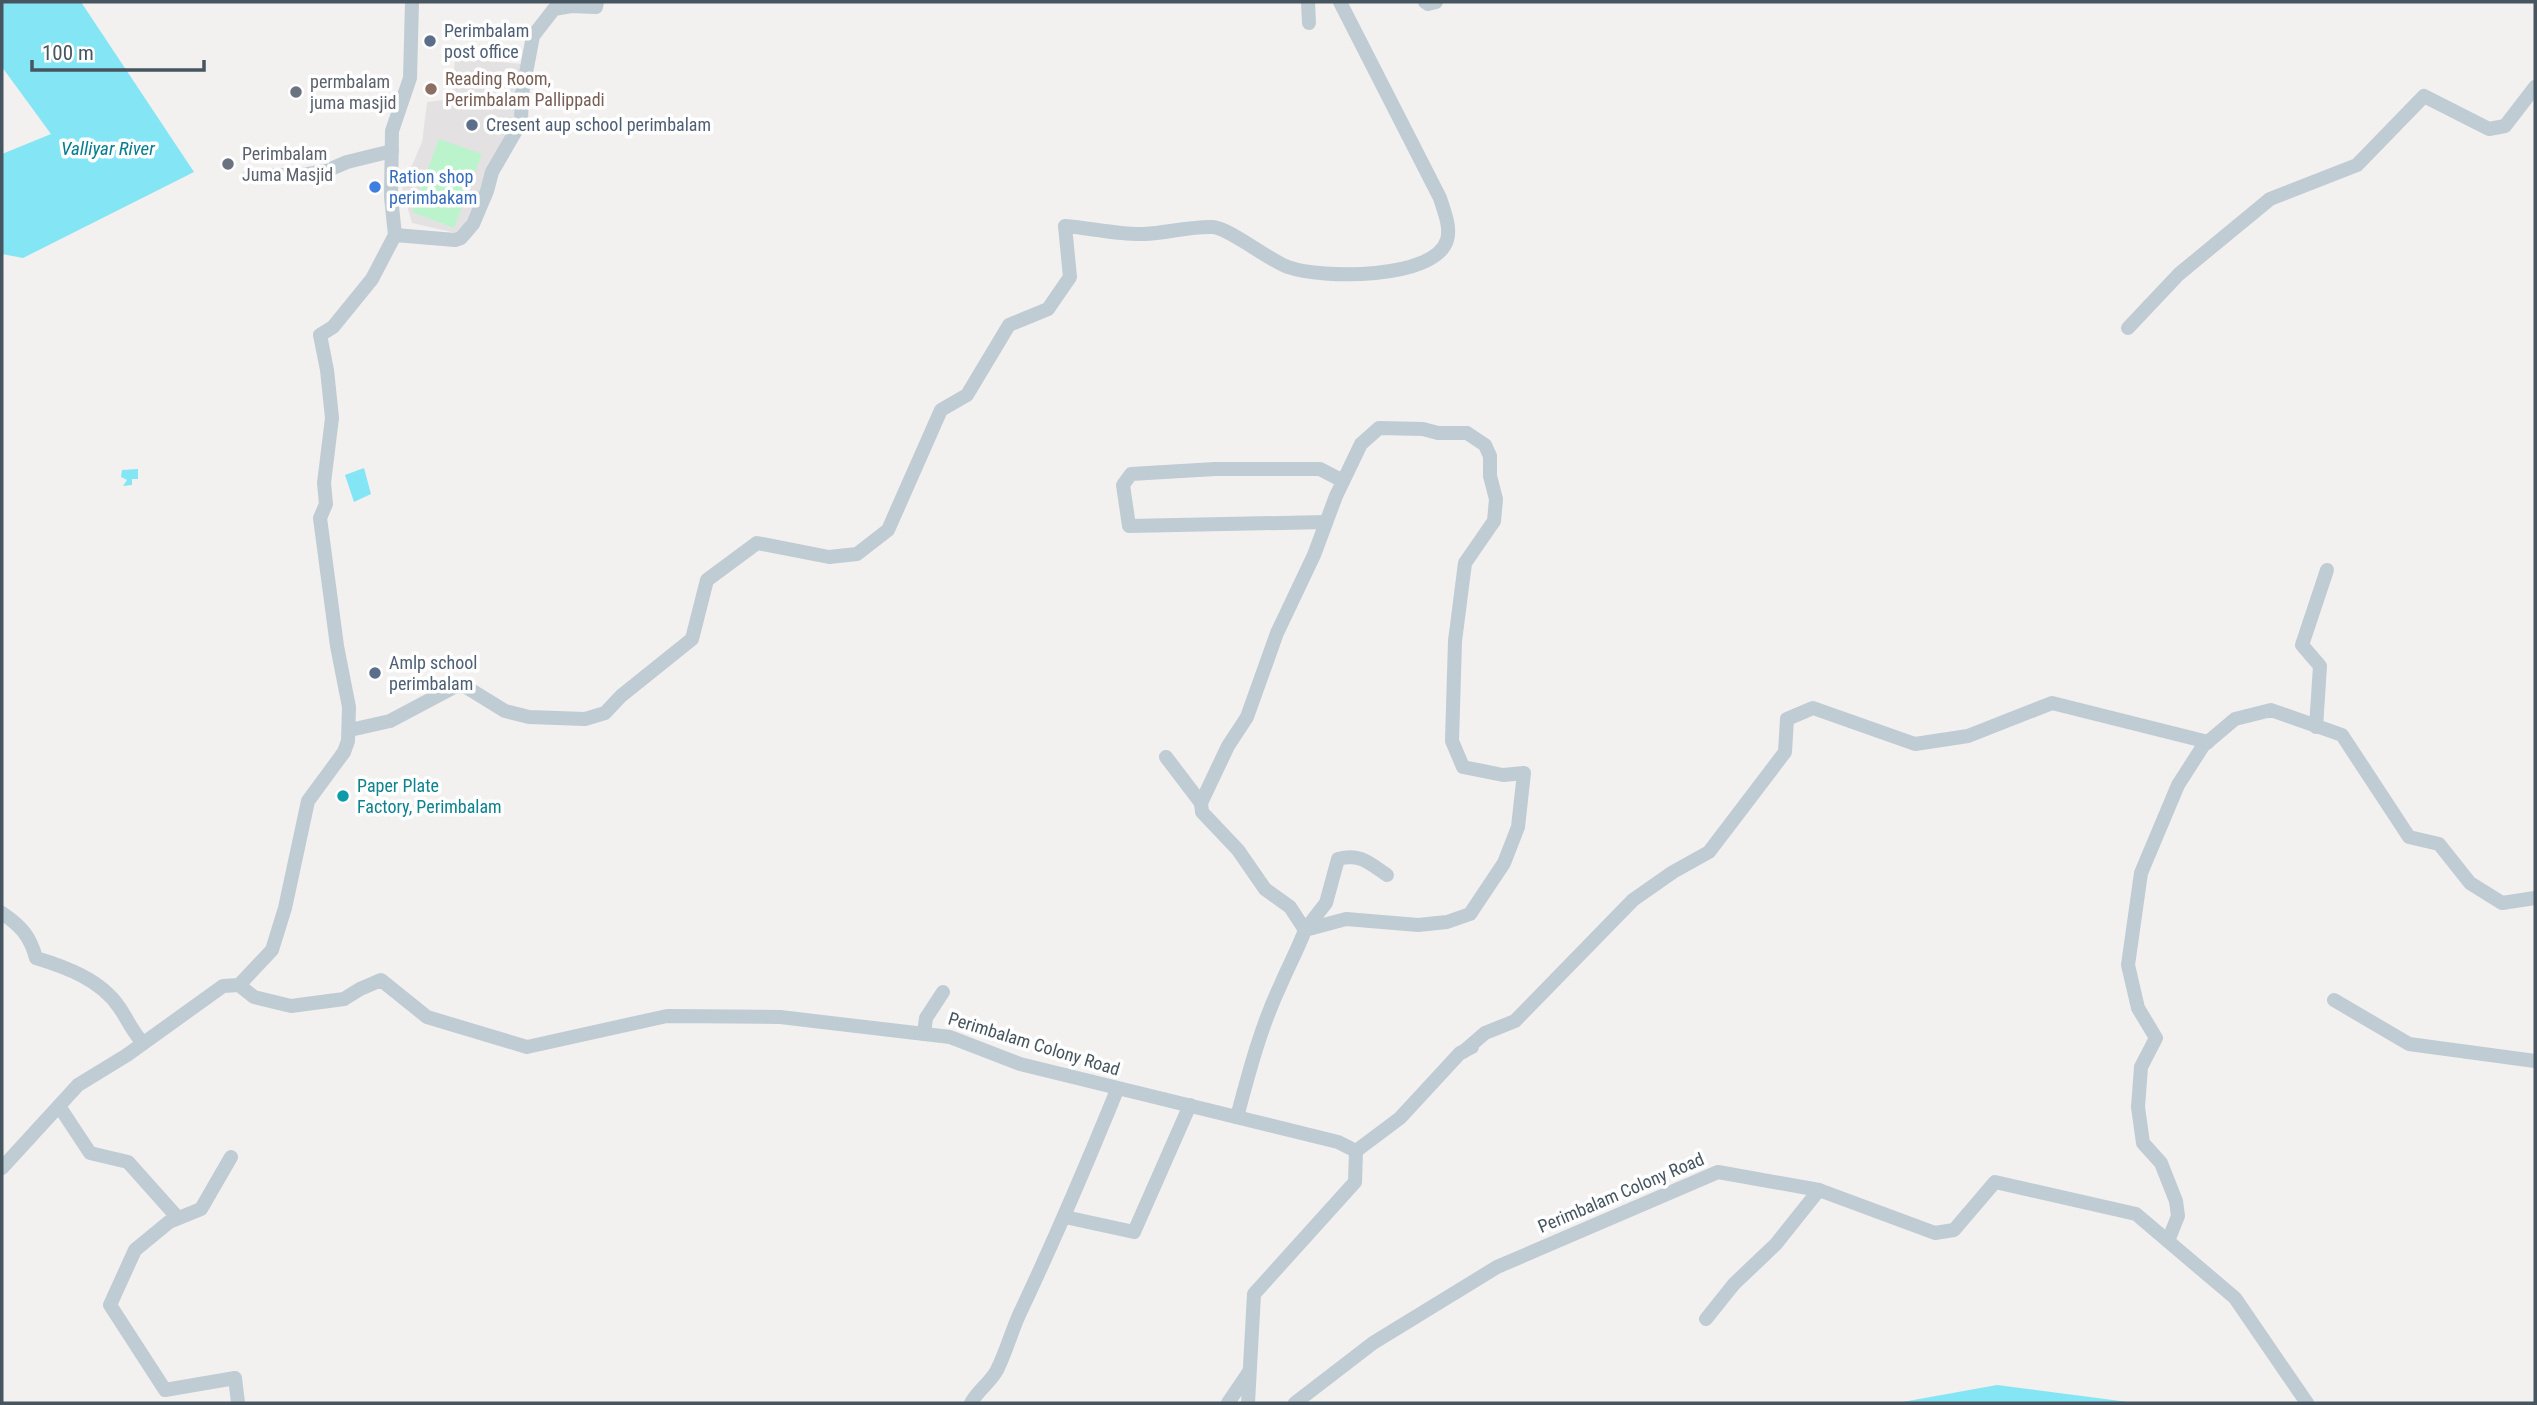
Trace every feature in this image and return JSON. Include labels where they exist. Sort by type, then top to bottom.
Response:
[{"type":"street","points":[[2,1168],[78,1085],[223,986],[239,985],[272,950],[285,908],[308,801],[344,752],[350,730],[349,707],[337,646],[320,517],[326,504],[324,483],[332,418],[320,335],[333,327],[372,279],[395,235],[391,197],[392,131],[410,78],[412,2]]},
{"type":"street","points":[[395,235],[454,240],[466,233],[473,224],[492,172],[520,122],[522,93],[533,36],[554,9],[596,6],[597,2]]},
{"type":"street","points":[[1308,2],[1309,23]]},
{"type":"street","points":[[350,730],[390,721],[456,685],[466,687],[505,711],[530,717],[585,719],[606,713],[621,696],[692,639],[706,580],[757,543],[829,557],[857,554],[888,530],[941,410],[967,395],[1009,325],[1048,309],[1070,276],[1065,226],[1142,234],[1216,227],[1288,267],[1328,275],[1366,275],[1417,265],[1440,251],[1447,239],[1448,224],[1440,198],[1340,2]]},
{"type":"street","points":[[1424,2],[1436,2]]},
{"type":"street","points":[[2129,328],[2179,274],[2270,199],[2357,165],[2424,96],[2489,129],[2505,126],[2535,87]]},
{"type":"street","points":[[250,175],[302,175],[326,171],[347,162],[392,151]]},
{"type":"street","points":[[1201,803],[1228,746],[1247,717],[1277,634],[1314,555],[1360,444],[1379,428],[1467,433],[1485,445],[1490,456],[1490,477],[1496,499],[1494,520],[1465,563],[1455,641],[1452,741],[1463,767],[1503,775],[1524,773],[1518,827],[1504,863],[1471,914],[1447,922],[1418,925],[1346,919],[1305,930]]},
{"type":"street","points":[[1326,522],[1129,526],[1123,485],[1131,474],[1215,469],[1321,469],[1343,481]]},
{"type":"street","points":[[2316,727],[2320,666],[2302,645],[2328,570]]},
{"type":"street","points":[[1248,1403],[1254,1294],[1355,1182],[1356,1151],[1399,1118],[1485,1033],[1516,1021],[1633,900],[1673,872],[1709,852],[1785,752],[1787,719],[1813,708],[1915,744],[1968,736],[2052,703],[2208,742]]},
{"type":"street","points":[[2168,1241],[2178,1216],[2176,1201],[2161,1163],[2143,1143],[2138,1107],[2140,1067],[2156,1038],[2138,1008],[2128,965],[2141,873],[2178,785],[2208,742],[2235,719],[2271,710],[2342,735],[2409,837],[2439,844],[2470,883],[2502,903],[2535,898]]},
{"type":"street","points":[[1166,757],[1201,803],[1202,812],[1238,850],[1265,889],[1290,907],[1305,930]]},
{"type":"street","points":[[1237,1117],[1251,1063],[1280,984],[1305,930],[1326,903],[1338,859],[1350,856],[1364,859],[1387,875]]},
{"type":"street","points":[[2,913],[32,940],[36,958],[71,970],[101,987],[119,1006],[130,1028],[143,1043]]},
{"type":"street","name":"Perimbalam Colony Road","points":[[239,985],[254,997],[291,1006],[344,999],[381,980],[427,1017],[527,1047],[667,1016],[779,1017],[950,1037],[1020,1064],[1117,1090],[1190,1105],[1338,1142],[1356,1151]]},
{"type":"street","points":[[924,1034],[926,1018],[943,992]]},
{"type":"street","points":[[2334,1000],[2409,1044],[2535,1061]]},
{"type":"street","points":[[971,1403],[998,1368],[1065,1217],[1117,1090]]},
{"type":"street","points":[[59,1105],[90,1153],[128,1162],[177,1218]]},
{"type":"street","points":[[1065,1217],[1134,1232],[1190,1105]]},
{"type":"street","points":[[231,1157],[201,1209],[169,1222],[135,1250],[110,1304],[165,1390],[235,1378],[238,1403]]},
{"type":"street","name":"Perimbalam Colony Road","points":[[1295,1403],[1373,1343],[1497,1267],[1718,1172],[1819,1190],[1935,1233],[1954,1230],[1994,1182],[2136,1214],[2235,1298],[2307,1403]]},
{"type":"street","points":[[1706,1319],[1734,1284],[1776,1244],[1819,1190]]},
{"type":"street","points":[[1228,1403],[1249,1371]]},
{"type":"shaded area","points":[[455,58],[523,64],[516,126],[484,182],[460,234],[412,223],[402,189],[422,142],[427,102],[452,99]]},
{"type":"green space","points":[[439,139],[482,154],[454,228],[412,212]]},
{"type":"water","name":"Valliyar River","points":[[2,2],[81,2],[194,172],[23,258],[2,254],[2,154],[51,134],[2,67]]},
{"type":"water","points":[[364,468],[371,494],[354,502],[345,475]]},
{"type":"water","points":[[138,469],[138,479],[132,479],[132,485],[123,486],[127,480],[121,477],[122,470]]},
{"type":"water","points":[[1997,1385],[2128,1402],[2130,1403],[1897,1403]]},
{"type":"place","name":"Perimbalam post office","points":[[430,41]]},
{"type":"place","name":"Reading Room, Perimbalam Pallippadi","points":[[431,89]]},
{"type":"place","name":"permbalam juma masjid","points":[[296,92]]},
{"type":"place","name":"Cresent aup school perimbalam","points":[[472,125]]},
{"type":"place","name":"Perimbalam Juma Masjid","points":[[228,164]]},
{"type":"place","name":"Ration shop perimbakam","points":[[375,187]]},
{"type":"place","name":"Amlp school perimbalam","points":[[375,673]]},
{"type":"place","name":"Paper Plate Factory, Perimbalam","points":[[343,796]]}]
